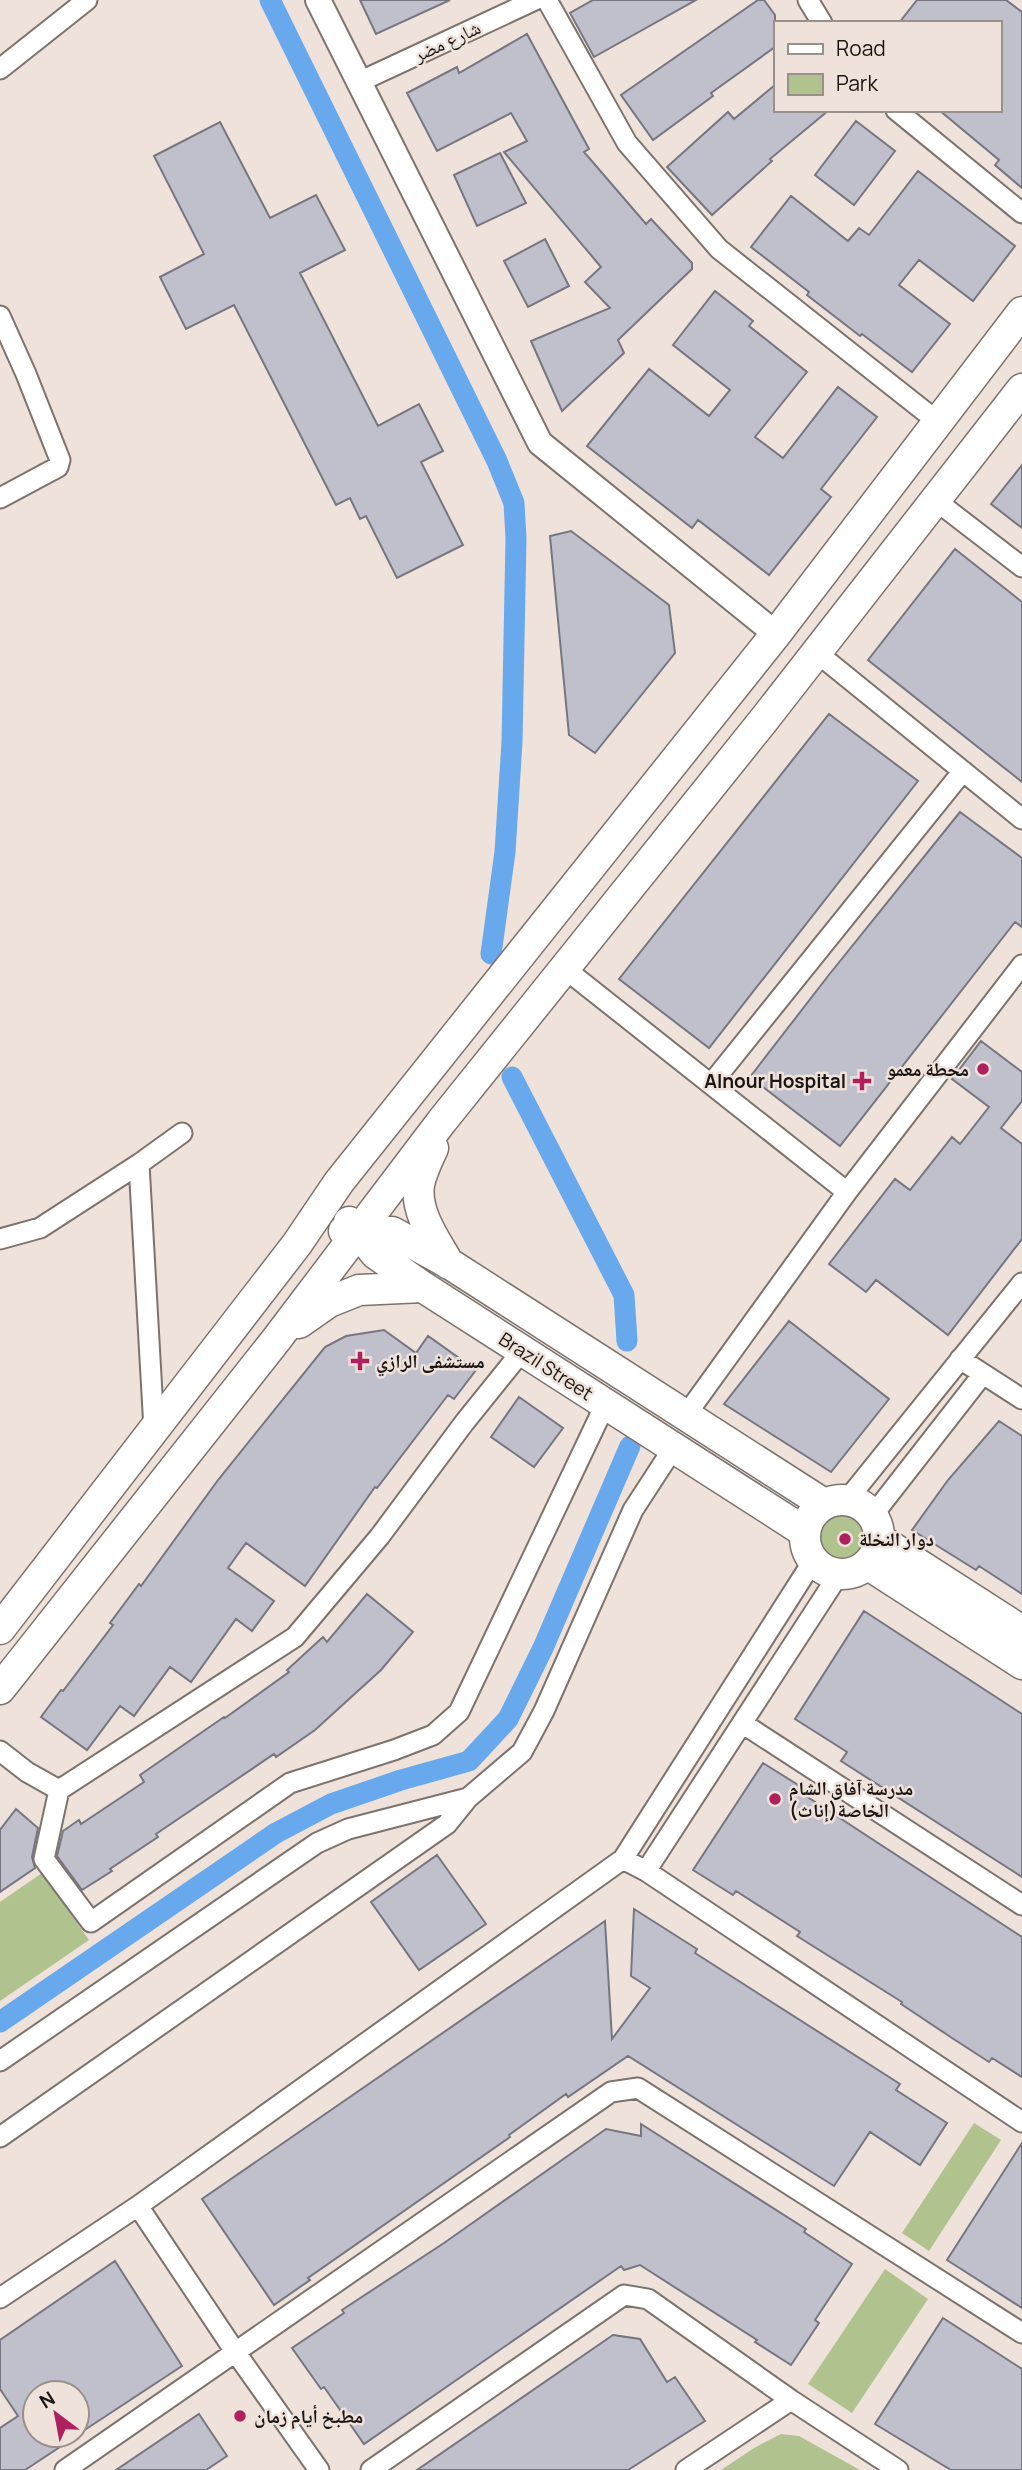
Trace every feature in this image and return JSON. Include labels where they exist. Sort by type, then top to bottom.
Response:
[{"type":"highway","points":[[0,1629],[297,1244],[339,1182],[776,634],[1022,312]]},
{"type":"highway","points":[[0,1689],[276,1340],[442,1121],[1022,389]]},
{"type":"highway","name":"Brazil Street","points":[[442,1121],[419,1186],[421,1208],[450,1264],[686,1415],[835,1502]]},
{"type":"highway","name":"Brazil Street","points":[[339,1182],[343,1214],[376,1254],[805,1532]]},
{"type":"highway","points":[[297,1244],[330,1230],[392,1232],[450,1264]]},
{"type":"highway","points":[[276,1340],[329,1302],[359,1290],[424,1287]]},
{"type":"highway","points":[[873,1540],[852,1573],[826,1568],[805,1545],[805,1532],[814,1512],[835,1502],[863,1506],[873,1540],[1022,1664]]},
{"type":"highway","points":[[873,1540],[1022,1630]]},
{"type":"main road","points":[[318,0],[540,443],[776,634]]},
{"type":"street","points":[[0,69],[87,0]]},
{"type":"street","name":"شارع مضر","points":[[359,82],[535,0]]},
{"type":"street","points":[[547,0],[627,143],[719,249],[938,422]]},
{"type":"street","points":[[808,0],[821,21]]},
{"type":"street","points":[[898,112],[1022,213]]},
{"type":"street","points":[[0,316],[60,460],[58,467],[0,498]]},
{"type":"street","points":[[935,500],[1022,567]]},
{"type":"street","points":[[816,652],[1022,819]]},
{"type":"street","points":[[711,1084],[963,771]]},
{"type":"street","points":[[686,1415],[847,1192],[1022,965]]},
{"type":"street","points":[[564,968],[847,1192]]},
{"type":"street","points":[[0,1239],[40,1228],[183,1133]]},
{"type":"street","points":[[139,1164],[155,1429]]},
{"type":"street","points":[[835,1502],[960,1359],[1022,1283]]},
{"type":"street","points":[[522,1351],[464,1423],[380,1536],[295,1637],[59,1790],[44,1859],[91,1922],[290,1783],[433,1735],[460,1712],[606,1405]]},
{"type":"street","points":[[960,1359],[1022,1399]]},
{"type":"street","points":[[873,1540],[983,1374]]},
{"type":"street","points":[[0,2137],[447,1824],[468,1798],[522,1752],[544,1711],[633,1510],[674,1447]]},
{"type":"street","points":[[646,1871],[742,1723],[826,1568]]},
{"type":"street","points":[[0,2298],[138,2206],[623,1858],[826,1568]]},
{"type":"street","points":[[742,1723],[1022,1905]]},
{"type":"street","points":[[0,1751],[27,1772],[59,1790]]},
{"type":"street","points":[[0,2061],[317,1843],[348,1829],[468,1798]]},
{"type":"street","points":[[623,1858],[1022,2122]]},
{"type":"street","points":[[65,2470],[611,2092],[638,2088],[1022,2333]]},
{"type":"street","points":[[138,2206],[236,2353],[319,2470]]},
{"type":"street","points":[[371,2470],[624,2295],[648,2298],[791,2400],[898,2470]]},
{"type":"street","points":[[686,2470],[791,2400]]},
{"type":"green space","points":[[842,1516],[857,1522],[863,1537],[857,1552],[842,1558],[827,1552],[821,1537],[827,1522]]},
{"type":"green space","points":[[42,1873],[89,1940],[0,2001],[0,1902]]},
{"type":"green space","points":[[974,2123],[1001,2140],[929,2251],[902,2233]]},
{"type":"green space","points":[[885,2269],[928,2299],[852,2413],[808,2384]]},
{"type":"green space","points":[[781,2434],[799,2436],[860,2470],[721,2470]]},
{"type":"building","points":[[360,0],[450,0],[376,34]]},
{"type":"building","points":[[593,0],[696,0],[594,57],[570,13]]},
{"type":"building","points":[[758,0],[764,0],[775,15],[774,48],[711,93],[713,96],[653,140],[621,95]]},
{"type":"building","points":[[917,0],[1006,0],[1022,12],[1022,188],[995,165],[999,160],[941,112],[1001,112],[1001,21],[901,21]]},
{"type":"building","points":[[527,34],[589,149],[584,152],[646,224],[651,219],[692,263],[692,269],[618,340],[624,353],[562,411],[531,341],[610,308],[585,282],[601,267],[504,152],[527,141],[511,113],[437,151],[407,93],[457,67],[459,73]]},
{"type":"building","points":[[774,86],[774,112],[827,112],[770,159],[772,161],[712,215],[667,167],[728,112],[734,119]]},
{"type":"building","points":[[856,121],[895,151],[854,205],[815,175]]},
{"type":"building","points":[[220,122],[270,218],[316,195],[345,250],[300,273],[378,426],[419,404],[443,451],[421,462],[463,545],[397,578],[366,516],[360,519],[350,498],[336,505],[234,305],[186,329],[160,277],[204,254],[154,156]]},
{"type":"building","points":[[500,153],[526,203],[477,226],[454,175]]},
{"type":"building","points":[[918,171],[1015,246],[973,301],[919,260],[899,285],[950,324],[912,372],[807,295],[809,292],[751,247],[791,196],[848,241],[859,228],[869,235]]},
{"type":"building","points":[[545,239],[569,286],[528,307],[504,261]]},
{"type":"building","points":[[715,291],[753,321],[749,326],[807,372],[755,437],[783,458],[838,387],[877,417],[821,489],[831,497],[769,575],[698,520],[692,528],[587,446],[649,369],[709,416],[730,390],[673,345]]},
{"type":"building","points":[[1022,465],[1022,528],[991,504]]},
{"type":"building","points":[[571,531],[669,605],[675,653],[595,753],[569,735],[550,536]]},
{"type":"building","points":[[955,549],[1022,602],[1022,782],[868,660]]},
{"type":"building","points":[[829,714],[918,781],[709,1048],[619,979]]},
{"type":"building","points":[[960,812],[1022,858],[1022,927],[1015,922],[840,1146],[750,1077]]},
{"type":"building","points":[[981,1041],[1022,1072],[1022,1101],[1001,1128],[1022,1144],[1022,1239],[948,1335],[876,1280],[866,1292],[829,1264],[895,1179],[910,1190],[952,1137],[960,1144],[989,1107],[952,1079]]},
{"type":"building","points":[[789,1321],[889,1399],[831,1472],[724,1404]]},
{"type":"building","points":[[384,1330],[416,1353],[428,1336],[476,1370],[454,1399],[448,1395],[377,1488],[375,1487],[305,1586],[246,1543],[228,1568],[274,1601],[252,1631],[236,1619],[191,1682],[170,1667],[134,1716],[120,1706],[87,1750],[41,1717],[113,1625],[110,1623],[139,1584],[141,1586],[218,1480],[325,1347],[346,1336]]},
{"type":"building","points":[[519,1397],[563,1428],[534,1467],[491,1437]]},
{"type":"building","points":[[999,1421],[1022,1436],[1022,1594],[979,1566],[976,1570],[912,1530],[948,1480]]},
{"type":"building","points":[[367,1594],[413,1632],[381,1670],[315,1730],[276,1757],[274,1754],[156,1834],[158,1837],[82,1890],[57,1856],[63,1831],[79,1820],[81,1824],[144,1782],[140,1775],[289,1672],[287,1670],[323,1637],[327,1642]]},
{"type":"building","points":[[864,1611],[1022,1714],[1022,1877],[841,1761],[847,1752],[795,1719]]},
{"type":"building","points":[[763,1763],[803,1788],[800,1792],[1022,1937],[1022,2077],[992,2058],[989,2062],[952,2038],[901,2004],[902,2002],[797,1936],[800,1932],[736,1891],[733,1895],[693,1870]]},
{"type":"building","points":[[16,1809],[38,1828],[32,1857],[35,1868],[0,1892],[0,1830]]},
{"type":"building","points":[[437,1855],[486,1924],[419,1970],[371,1902]]},
{"type":"building","points":[[634,1909],[697,1949],[695,1953],[900,2084],[896,2090],[947,2123],[920,2165],[870,2132],[834,2186],[628,2056],[568,2097],[566,2094],[274,2305],[202,2199],[605,1921],[612,2039],[650,1988],[631,1976]]},
{"type":"building","points":[[641,2124],[806,2229],[804,2232],[852,2264],[815,2320],[819,2323],[791,2365],[640,2265],[624,2270],[621,2266],[364,2444],[324,2387],[321,2389],[292,2348],[344,2313],[342,2310],[444,2243],[606,2129],[641,2136]]},
{"type":"building","points":[[1022,2143],[1022,2308],[947,2260]]},
{"type":"building","points":[[115,2261],[182,2366],[91,2426],[91,2379],[21,2379],[21,2449],[57,2449],[25,2470],[0,2470],[0,2428],[18,2416],[0,2389],[0,2340]]},
{"type":"building","points":[[943,2318],[1022,2369],[1022,2470],[951,2470],[875,2424]]},
{"type":"building","points":[[613,2335],[640,2339],[667,2382],[675,2377],[705,2421],[628,2470],[417,2470]]},
{"type":"building","points":[[199,2414],[227,2456],[206,2470],[116,2470]]},
{"type":"waterway","points":[[270,0],[497,461],[514,503],[516,538],[512,742],[505,852],[491,954]]},
{"type":"waterway","points":[[512,1077],[624,1295],[627,1341]]},
{"type":"waterway","points":[[0,2022],[276,1833],[331,1804],[469,1761],[508,1719],[543,1648],[630,1446]]},
{"type":"place","name":"محطة معمو","points":[[983,1069]]},
{"type":"place","name":"Alnour Hospital","points":[[862,1081]]},
{"type":"place","name":"مستشفى الرازي","points":[[360,1361]]},
{"type":"place","name":"دوار النخلة","points":[[845,1539]]},
{"type":"place","name":"مدرسة آفاق الشام الخاصة(إناث)","points":[[775,1799]]},
{"type":"place","name":"مطبخ أيام زمان","points":[[240,2416]]}]
